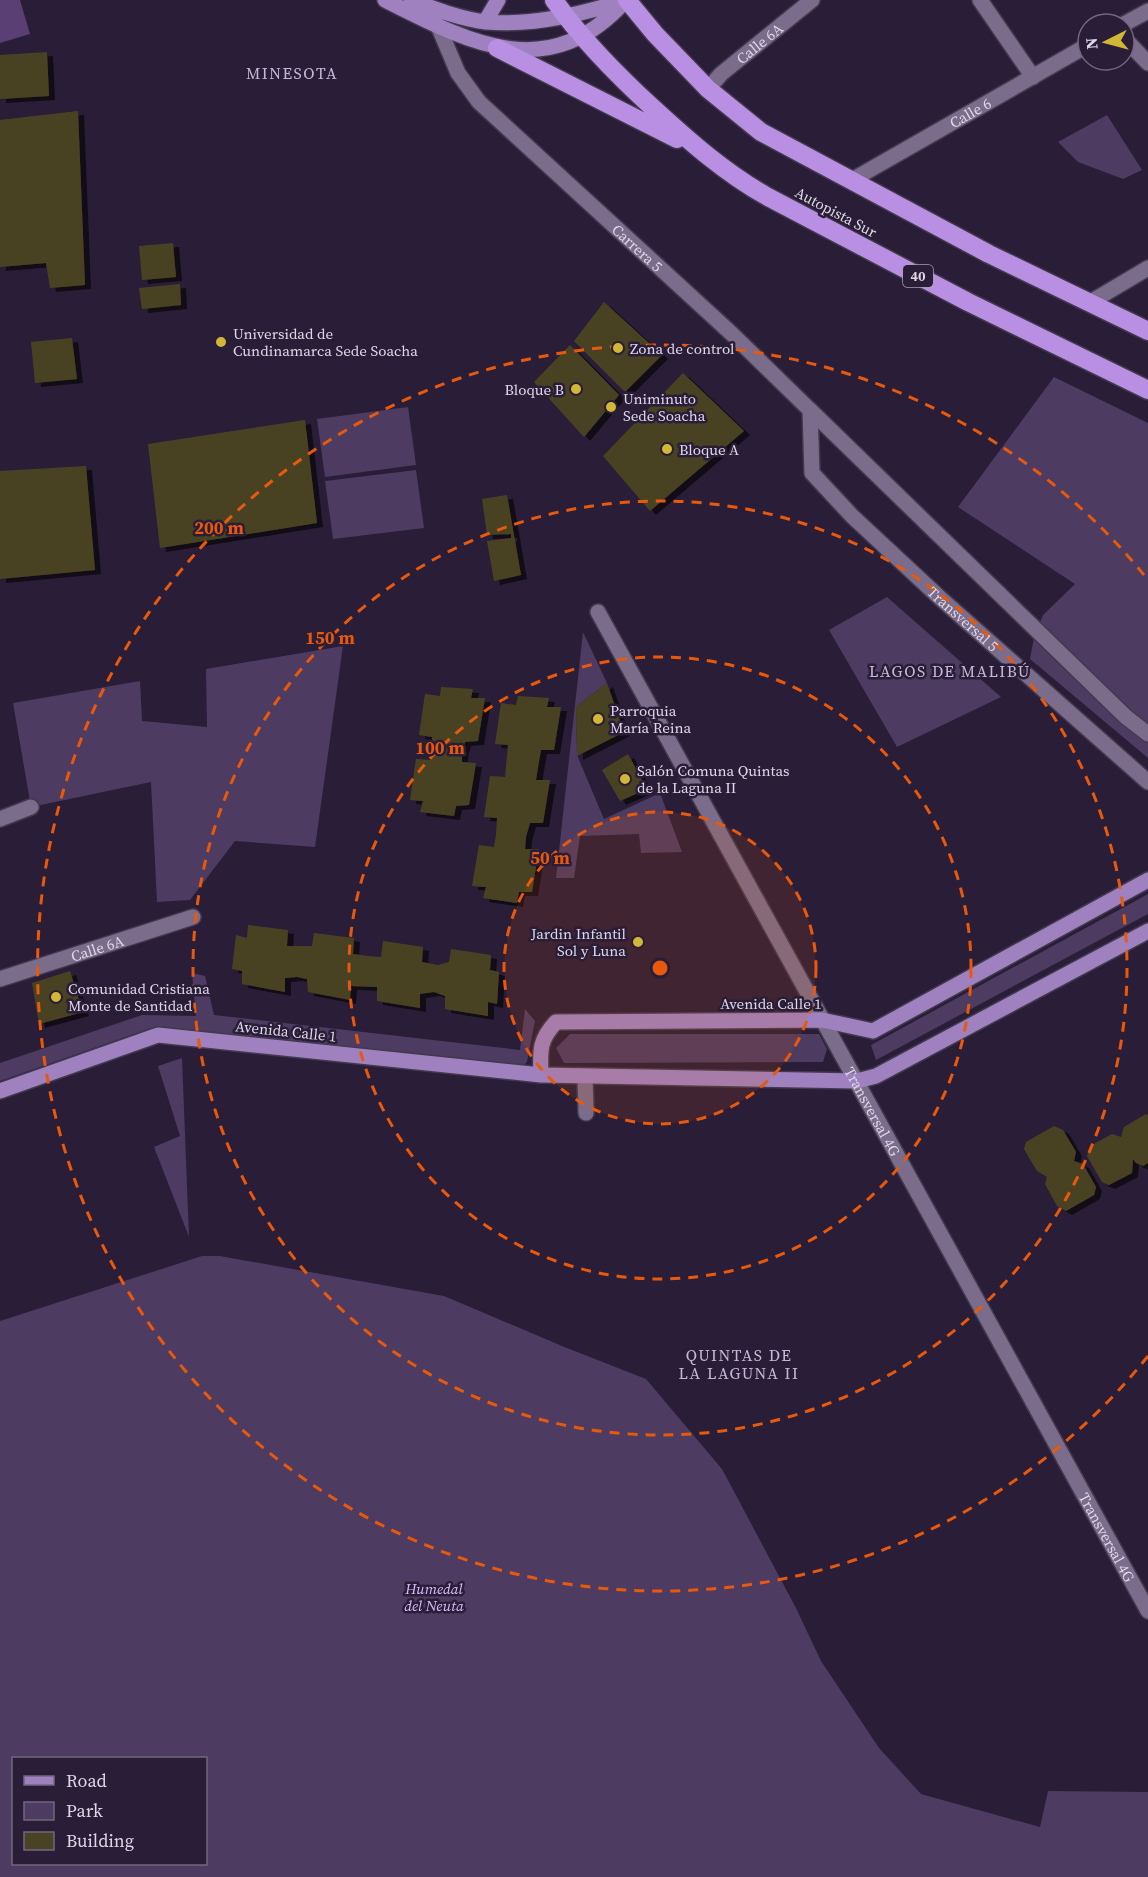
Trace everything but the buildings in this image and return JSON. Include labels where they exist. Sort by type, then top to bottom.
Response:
[{"type":"highway","points":[[626,0],[655,34],[708,88],[760,132],[989,254],[1148,331]]},
{"type":"highway","name":"Autopista Sur","points":[[560,8],[598,55],[696,148],[740,181],[968,302],[1148,390]]},
{"type":"highway","points":[[496,48],[696,148]]},
{"type":"main road","points":[[385,0],[439,28],[496,48],[514,50],[540,49],[566,43],[582,36],[598,26],[626,0]]},
{"type":"main road","points":[[411,0],[440,11],[485,22],[522,23],[560,8],[626,0]]},
{"type":"main road","points":[[485,22],[498,0]]},
{"type":"main road","name":"Avenida Calle 1","points":[[542,1075],[540,1051],[544,1034],[556,1022],[822,1020],[873,1031],[1148,880]]},
{"type":"main road","name":"Avenida Calle 1","points":[[0,1091],[158,1035],[542,1075],[857,1081],[876,1076],[1148,931]]},
{"type":"street","name":"Calle 6A","points":[[708,88],[812,0]]},
{"type":"street","points":[[980,0],[1033,77]]},
{"type":"street","name":"Carrera 5","points":[[439,28],[458,73],[479,102],[732,334],[1126,717],[1148,734]]},
{"type":"street","points":[[1136,50],[1148,63]]},
{"type":"street","name":"Calle 6","points":[[852,180],[1076,52]]},
{"type":"street","points":[[1089,303],[1148,268]]},
{"type":"street","name":"Transversal 5","points":[[810,410],[812,473],[852,516],[939,597],[1148,782]]},
{"type":"street","name":"Transversal 4G","points":[[598,612],[1148,1611]]},
{"type":"street","points":[[0,819],[31,807]]},
{"type":"street","name":"Calle 6A","points":[[0,979],[193,917]]},
{"type":"street","points":[[585,1076],[586,1113]]},
{"type":"green space","points":[[1107,115],[1142,170],[1123,179],[1078,162],[1058,142]]},
{"type":"green space","points":[[1054,377],[1148,423],[1148,758],[1030,659],[1034,637],[1043,615],[1075,584],[958,507]]},
{"type":"green space","points":[[408,407],[416,465],[325,477],[317,419]]},
{"type":"green space","points":[[416,470],[424,528],[333,539],[325,481]]},
{"type":"green space","points":[[887,597],[1001,697],[897,747],[829,630]]},
{"type":"green space","points":[[583,632],[607,683],[576,707],[577,755],[604,819],[660,793],[682,852],[641,853],[639,834],[580,836],[574,878],[556,878]]},
{"type":"green space","points":[[343,646],[315,847],[235,841],[190,900],[157,902],[151,782],[31,807],[13,703],[140,681],[142,721],[207,727],[206,669]]},
{"type":"green space","points":[[1148,894],[1148,914],[876,1060],[871,1045]]},
{"type":"green space","points":[[192,973],[205,976],[214,1015],[520,1050],[525,1009],[535,1021],[527,1062],[522,1067],[151,1028],[0,1081],[0,1063],[142,1015],[196,1016]]},
{"type":"green space","points":[[570,1034],[819,1034],[827,1049],[823,1062],[564,1063],[556,1048]]},
{"type":"green space","points":[[182,1058],[189,1237],[154,1147],[180,1136],[158,1066]]},
{"type":"green space","name":"Humedal del Neuta","points":[[202,1256],[220,1256],[444,1296],[646,1379],[722,1469],[796,1608],[821,1661],[879,1748],[921,1794],[1040,1827],[1048,1791],[1148,1792],[1148,1877],[0,1877],[0,1321]]},
{"type":"shaded area","points":[[0,0],[20,0],[30,34],[0,43]]},
{"type":"place","name":"Universidad de Cundinamarca Sede Soacha","points":[[221,342]]},
{"type":"place","name":"Zona de control","points":[[618,348]]},
{"type":"place","name":"Bloque B","points":[[576,389]]},
{"type":"place","name":"Uniminuto Sede Soacha","points":[[611,407]]},
{"type":"place","name":"Bloque A","points":[[667,449]]},
{"type":"place","name":"Parroquia María Reina","points":[[598,719]]},
{"type":"place","name":"Salón Comuna Quintas de la Laguna II","points":[[625,779]]},
{"type":"place","name":"Jardin Infantil Sol y Luna","points":[[638,942]]},
{"type":"place","name":"Comunidad Cristiana Monte de Santidad","points":[[56,997]]},
{"type":"district","name":"MINESOTA","points":[[292,73]]},
{"type":"district","name":"LAGOS DE MALIBÚ","points":[[950,671]]},
{"type":"district","name":"QUINTAS DE LA LAGUNA II","points":[[739,1364]]}]
